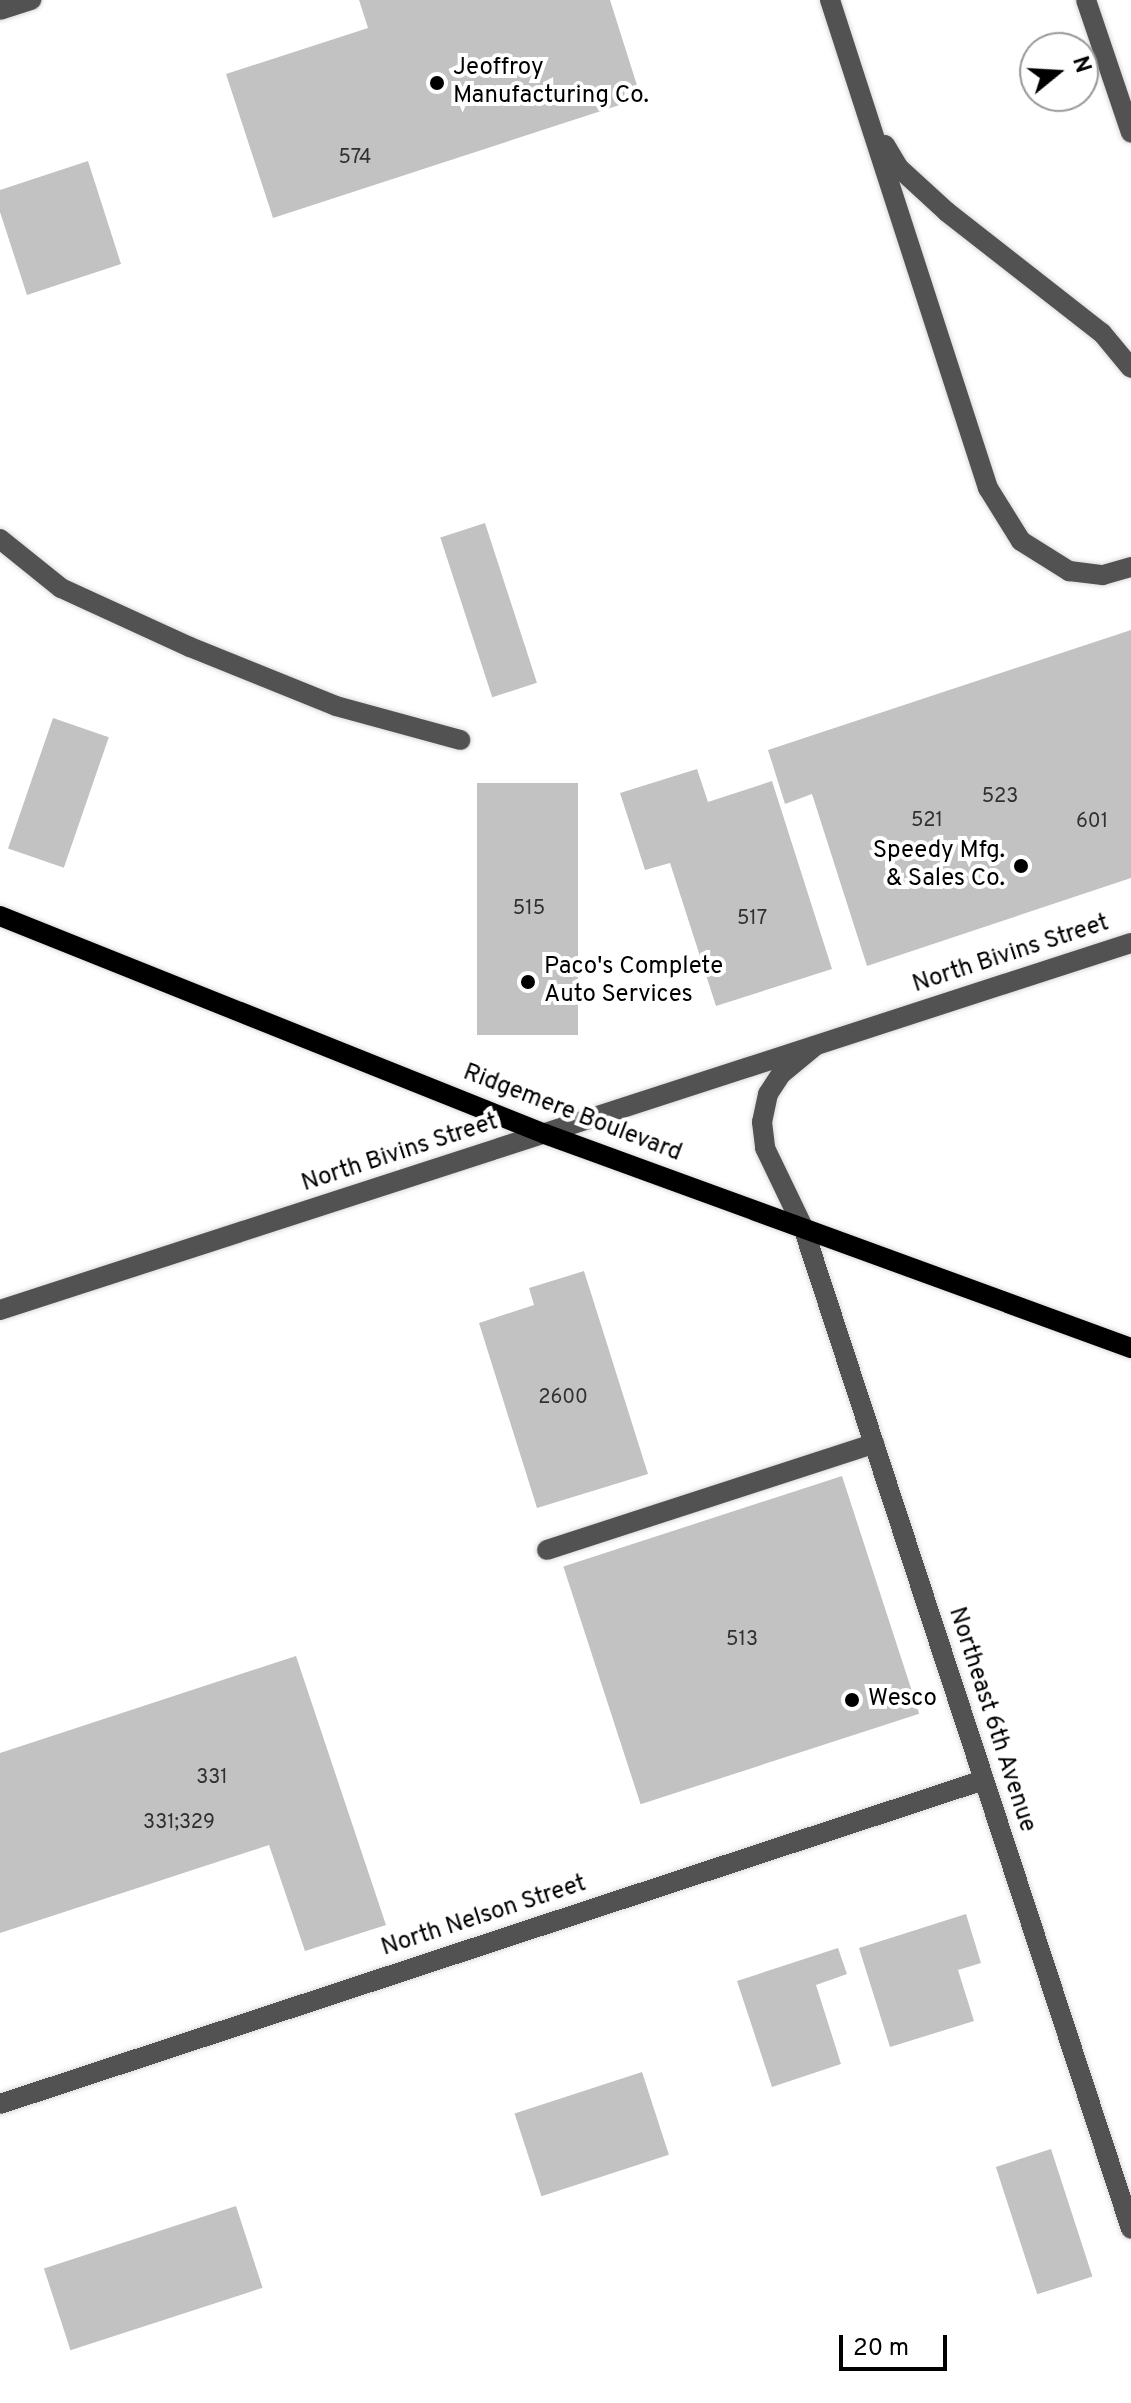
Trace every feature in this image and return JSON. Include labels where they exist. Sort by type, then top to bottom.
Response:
[{"type":"main road","name":"Ridgemere Boulevard","points":[[0,916],[545,1134],[1131,1348]]},
{"type":"street","points":[[0,10],[31,0]]},
{"type":"street","points":[[830,0],[988,488],[1021,541],[1069,571],[1103,575],[1131,567]]},
{"type":"street","points":[[1086,0],[1131,133]]},
{"type":"street","points":[[869,118],[899,168],[947,212],[1102,333],[1131,368]]},
{"type":"street","points":[[0,539],[61,588],[190,647],[336,706],[460,740]]},
{"type":"street","name":"North Bivins Street","points":[[0,1310],[1131,943]]},
{"type":"street","name":"North Bivins Street","points":[[803,1227],[765,1148],[762,1122],[768,1094],[781,1074],[815,1046]]},
{"type":"street","name":"Northeast 6th Avenue","points":[[803,1227],[1131,2229]]},
{"type":"street","points":[[547,1550],[874,1444]]},
{"type":"street","name":"North Nelson Street","points":[[0,2104],[984,1780]]},
{"type":"building","points":[[359,0],[610,0],[641,98],[273,218],[226,74],[368,28]]},
{"type":"building","points":[[88,161],[121,264],[27,295],[0,212],[0,190]]},
{"type":"building","points":[[485,523],[537,683],[492,697],[440,538]]},
{"type":"building","points":[[1131,630],[1131,878],[867,966],[812,794],[785,804],[768,750]]},
{"type":"building","points":[[53,718],[109,737],[64,868],[8,848]]},
{"type":"building","points":[[697,769],[708,802],[772,781],[832,969],[716,1006],[670,863],[645,870],[620,793]]},
{"type":"building","points":[[477,783],[578,783],[578,1035],[477,1035]]},
{"type":"building","points":[[584,1271],[648,1474],[537,1508],[479,1323],[534,1305],[529,1288]]},
{"type":"building","points":[[842,1476],[919,1714],[641,1804],[563,1567]]},
{"type":"building","points":[[296,1656],[386,1925],[305,1951],[269,1845],[0,1933],[0,1753]]},
{"type":"building","points":[[966,1914],[981,1963],[958,1970],[974,2021],[890,2047],[859,1948]]},
{"type":"building","points":[[838,1948],[847,1974],[816,1985],[841,2064],[772,2087],[737,1981]]},
{"type":"building","points":[[642,2072],[669,2155],[541,2196],[515,2113]]},
{"type":"building","points":[[1051,2149],[1092,2276],[1037,2294],[996,2167]]},
{"type":"building","points":[[236,2206],[263,2288],[70,2350],[44,2268]]},
{"type":"place","name":"Jeoffroy Manufacturing Co.","points":[[437,83]]},
{"type":"place","name":"Speedy Mfg. & Sales Co.","points":[[1021,866]]},
{"type":"place","name":"Paco's Complete Auto Services","points":[[528,982]]},
{"type":"place","name":"Wesco","points":[[852,1700]]}]
